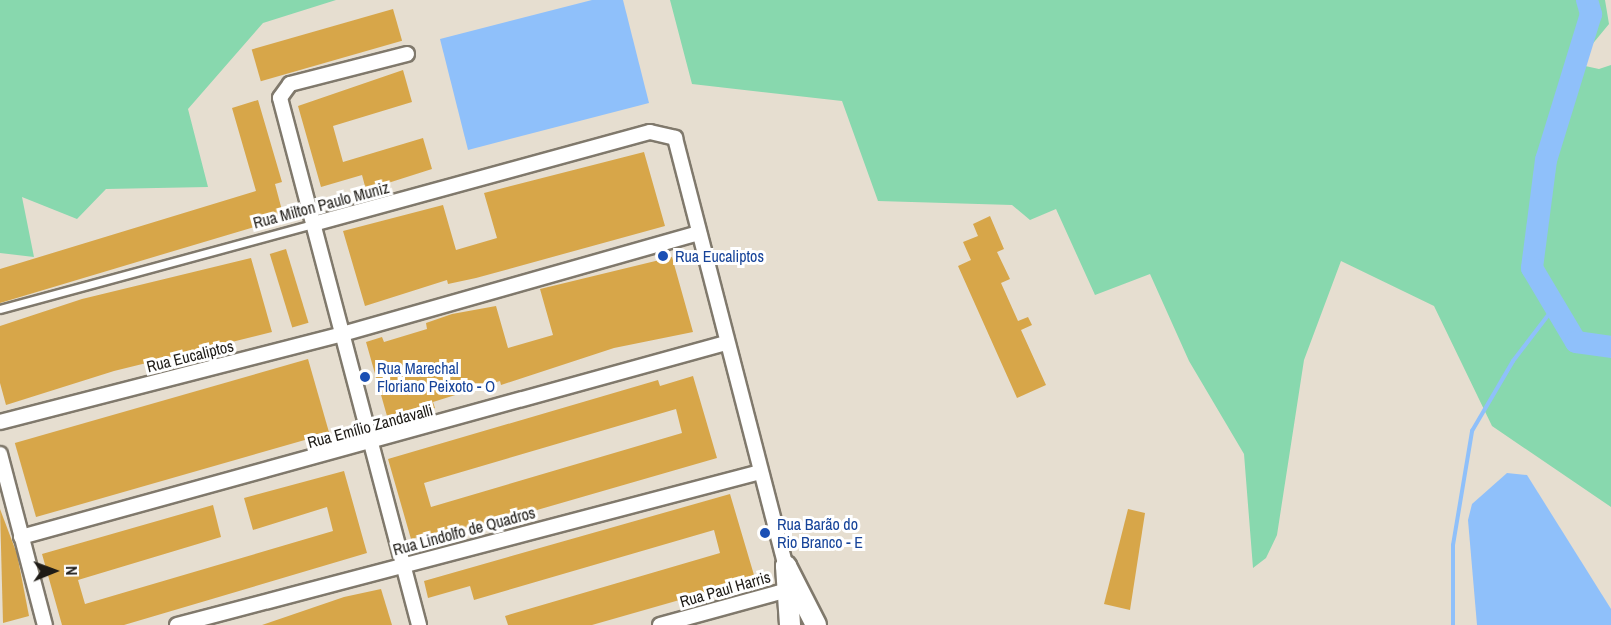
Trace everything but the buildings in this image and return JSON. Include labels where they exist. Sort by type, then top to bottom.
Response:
[{"type":"street","points":[[407,54],[290,84],[279,98],[419,625]]},
{"type":"street","name":"Rua Milton Paulo Muniz","points":[[313,224],[650,132],[675,138],[699,233]]},
{"type":"street","points":[[699,233],[792,588],[816,625]]},
{"type":"street","name":"Rua Eucaliptos","points":[[0,422],[342,334],[699,233]]},
{"type":"street","name":"Rua Emílio Zandavalli","points":[[21,537],[371,443],[726,342]]},
{"type":"street","points":[[0,454],[45,625]]},
{"type":"street","name":"Rua Lindolfo de Quadros","points":[[177,625],[760,472]]},
{"type":"street","points":[[790,625],[792,588]]},
{"type":"street","name":"Rua Paul Harris","points":[[660,625],[792,588]]},
{"type":"lane","name":"Rua Milton Paulo Muniz","points":[[0,309],[313,224]]},
{"type":"green space","points":[[0,0],[336,0],[263,23],[188,109],[208,187],[106,189],[77,219],[22,197],[34,257],[0,253]]},
{"type":"green space","points":[[670,0],[1605,0],[1609,24],[1576,64],[1599,69],[1611,65],[1611,507],[1492,426],[1434,306],[1341,261],[1304,360],[1277,535],[1266,558],[1253,568],[1244,454],[1189,361],[1150,274],[1095,295],[1056,209],[1030,220],[1012,205],[878,201],[842,101],[692,84]]},
{"type":"water","points":[[592,0],[623,0],[649,103],[468,150],[440,39]]},
{"type":"water","points":[[1507,473],[1527,475],[1611,609],[1611,625],[1477,625],[1468,520],[1472,504]]},
{"type":"waterway","points":[[1587,0],[1591,14],[1546,160],[1532,268],[1576,342],[1611,347]]},
{"type":"waterway","points":[[1453,625],[1453,545],[1472,431],[1513,361],[1555,306]]},
{"type":"place","name":"Rua Eucaliptos","points":[[663,256]]},
{"type":"place","name":"Rua Marechal Floriano Peixoto - O","points":[[365,377]]},
{"type":"place","name":"Rua Barão do Rio Branco - E","points":[[765,533]]}]
